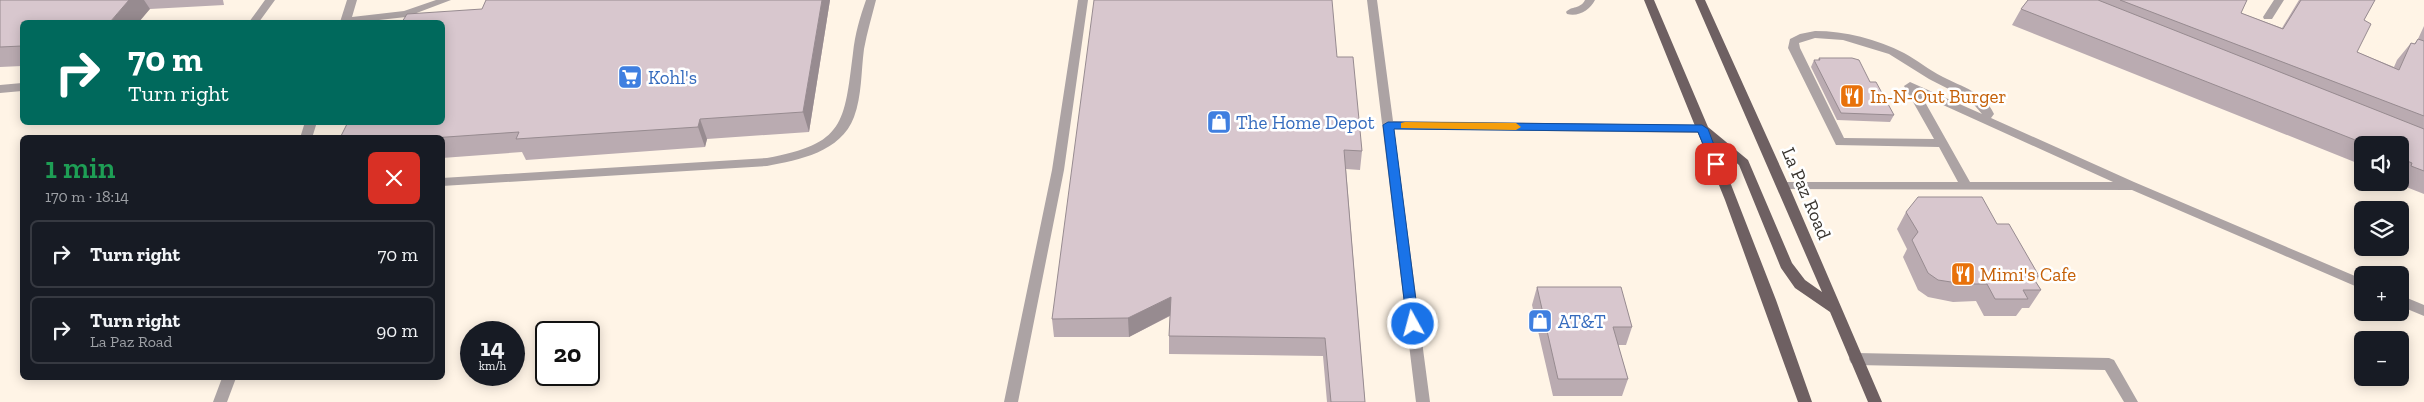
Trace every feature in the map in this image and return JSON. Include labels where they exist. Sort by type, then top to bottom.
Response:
[{"type":"main road","points":[[1649,0],[1702,129],[1805,402]]},
{"type":"main road","name":"La Paz Road","points":[[1700,0],[1783,186],[1875,402]]},
{"type":"main road","points":[[1702,129],[1744,163],[1786,265],[1800,284],[1834,308]]},
{"type":"street","points":[[255,20],[270,0]]},
{"type":"street","points":[[346,20],[352,0]]},
{"type":"street","points":[[360,20],[406,14],[446,0]]},
{"type":"street","points":[[445,182],[768,162],[792,158],[814,150],[833,137],[845,123],[850,109],[860,39],[870,0]]},
{"type":"street","points":[[1011,402],[1058,170],[1083,0]]},
{"type":"street","points":[[1372,0],[1423,402]]},
{"type":"street","points":[[1571,12],[1582,10],[1588,6],[1590,0]]},
{"type":"street","points":[[2268,17],[2278,0]]},
{"type":"street","points":[[1942,143],[1840,142],[1794,48],[1794,41],[1801,36],[1812,34],[1841,37],[1894,53],[1937,79],[1981,102],[1988,114],[1984,119]]},
{"type":"street","points":[[1966,186],[1910,86],[2133,186],[2354,281]]},
{"type":"street","points":[[0,89],[20,87]]},
{"type":"street","points":[[1388,125],[1702,129]]},
{"type":"street","points":[[1783,186],[2133,186]]},
{"type":"street","points":[[2409,304],[2424,311]]},
{"type":"street","points":[[1856,359],[2109,364],[2131,402]]},
{"type":"street","points":[[220,402],[228,380]]},
{"type":"building","points":[[0,0],[129,0],[112,20],[20,20],[20,46],[0,47]]},
{"type":"building","name":"Kohl's","points":[[486,0],[822,0],[803,112],[700,119],[698,127],[516,139],[519,132],[445,137],[445,135],[342,135],[346,125],[445,125],[445,20],[403,20],[407,14],[482,9]]},
{"type":"building","name":"The Home Depot","points":[[1094,0],[1332,0],[1337,57],[1353,57],[1362,151],[1344,150],[1365,402],[1331,402],[1325,338],[1169,336],[1171,297],[1128,318],[1052,319]]},
{"type":"building","points":[[2028,0],[2098,0],[2424,129],[2424,171],[2411,166],[2412,163],[2409,162],[2409,136],[2354,136],[2354,140],[2021,9]]},
{"type":"building","points":[[2120,0],[2247,0],[2241,13],[2283,29],[2301,0],[2375,0],[2364,20],[2371,24],[2357,52],[2399,70],[2411,43],[2415,44],[2418,39],[2424,41],[2424,116]]},
{"type":"building","name":"In-N-Out Burger","points":[[1819,58],[1852,58],[1859,60],[1870,82],[1876,82],[1894,115],[1841,113],[1814,60],[1820,60]]},
{"type":"building","name":"Mimi's Cafe","points":[[1918,197],[1982,197],[1997,224],[2009,224],[2039,276],[2032,276],[2041,290],[2023,290],[2028,299],[1995,299],[1987,284],[1964,284],[1938,280],[1928,273],[1912,240],[1918,232],[1906,212]]},
{"type":"building","points":[[1537,287],[1621,287],[1632,327],[1613,327],[1628,379],[1558,379]]},
{"type":"slow traffic","points":[[1405,125],[1516,127]]},
{"type":"place","name":"Kohl's","points":[[630,77]]},
{"type":"place","name":"In-N-Out Burger","points":[[1852,96]]},
{"type":"place","name":"The Home Depot","points":[[1219,122]]},
{"type":"place","name":"Mimi's Cafe","points":[[1963,274]]},
{"type":"place","name":"AT&T","points":[[1540,321]]},
{"type":"route","points":[[1413,324],[1388,125],[1702,129],[1716,164]]}]
